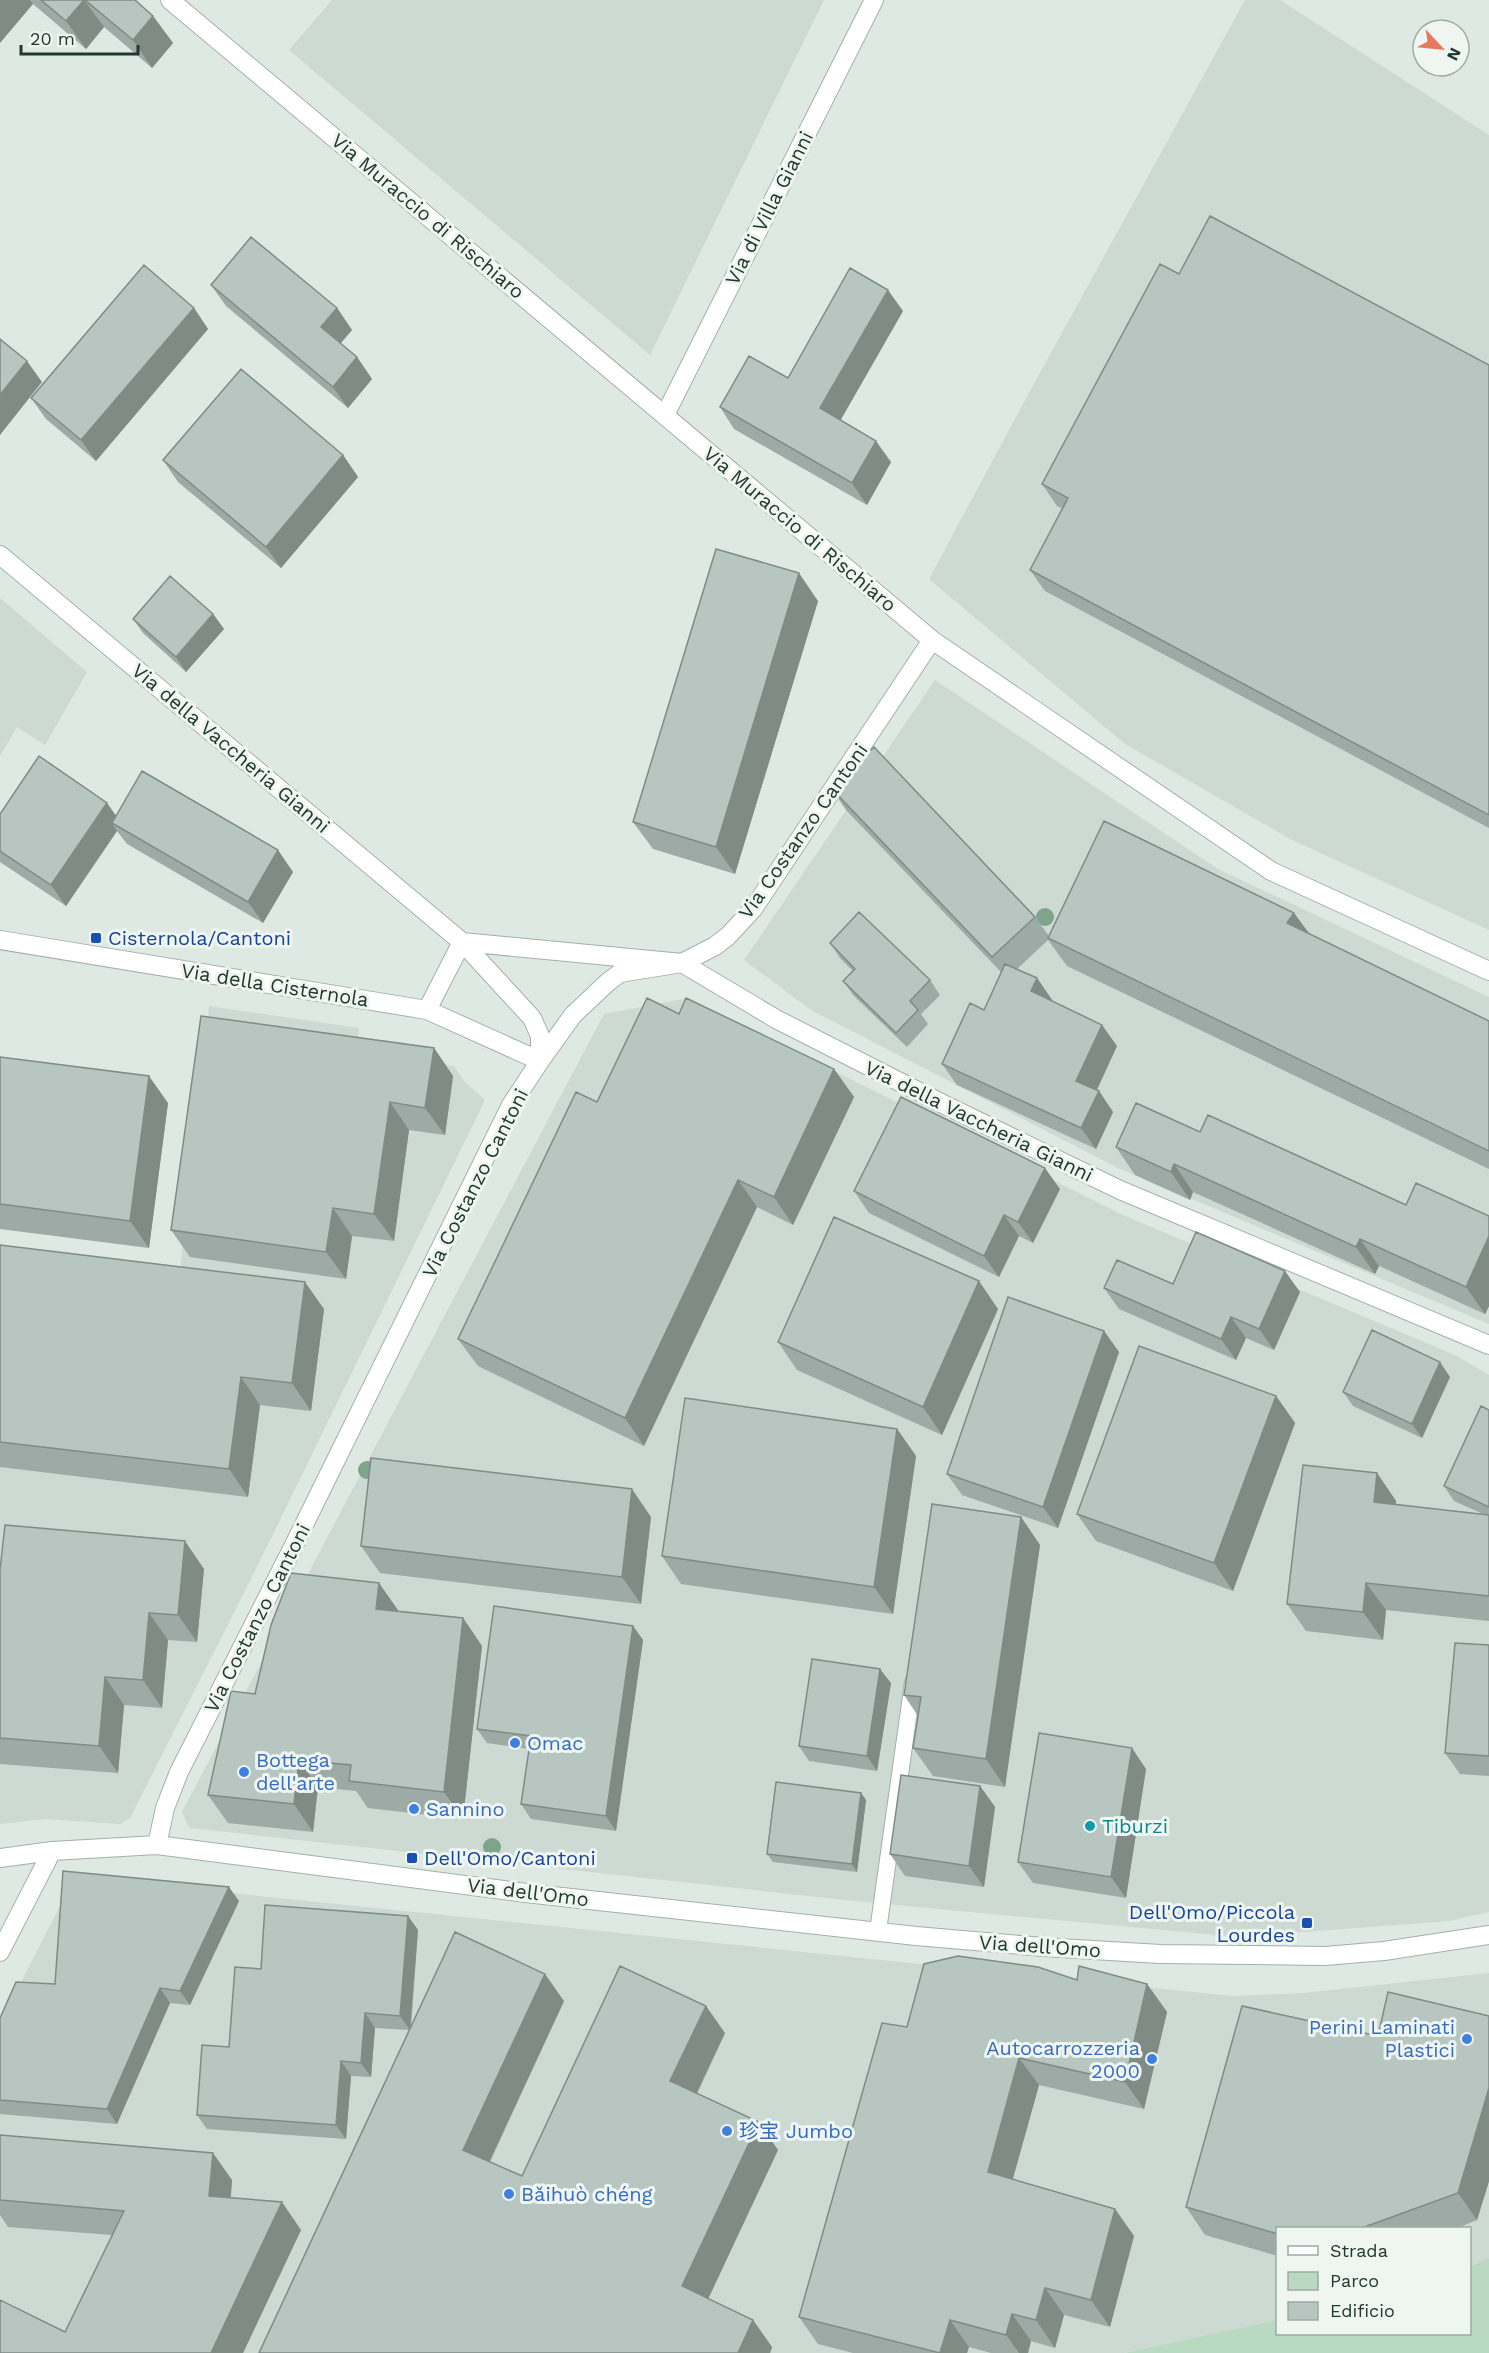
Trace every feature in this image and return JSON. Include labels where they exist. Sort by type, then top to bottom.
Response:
[{"type":"street","name":"Via Muraccio di Rischiaro","points":[[170,0],[932,640],[1271,871],[1489,971]]},
{"type":"street","name":"Via di Villa Gianni","points":[[665,415],[874,0]]},
{"type":"street","name":"Via della Vaccheria Gianni","points":[[0,555],[462,942],[532,1018],[540,1036],[540,1061]]},
{"type":"street","name":"Via Costanzo Cantoni","points":[[157,1845],[165,1808],[179,1772],[296,1543],[511,1105],[573,1015],[598,989],[620,973],[682,963],[715,946],[728,936],[753,909],[932,640]]},
{"type":"street","name":"Via della Cisternola","points":[[0,940],[427,1010],[540,1061]]},
{"type":"street","name":"Via della Vaccheria Gianni","points":[[462,942],[682,963],[776,1019],[1120,1190],[1489,1345]]},
{"type":"street","points":[[427,1010],[462,942]]},
{"type":"street","name":"Via dell'Omo","points":[[0,1858],[52,1851],[157,1845],[526,1893],[878,1931],[1043,1947],[1210,1956],[1356,1954],[1489,1935]]},
{"type":"street","points":[[0,1952],[52,1851]]},
{"type":"lane","points":[[878,1931],[916,1662]]},
{"type":"shaded area","points":[[332,0],[824,0],[650,355],[289,50]]},
{"type":"shaded area","points":[[1245,0],[1280,0],[1489,135],[1489,930],[1292,840],[1125,744],[929,579]]},
{"type":"shaded area","points":[[0,598],[87,672],[45,745],[17,727],[0,756]]},
{"type":"shaded area","points":[[935,680],[1218,869],[1489,997],[1489,1324],[1120,1169],[811,1010],[744,960]]},
{"type":"shaded area","points":[[688,998],[1123,1215],[1455,1355],[1489,1375],[1489,1912],[1449,1921],[1238,1937],[854,1901],[189,1828],[182,1812],[604,1014]]},
{"type":"shaded area","points":[[209,1006],[359,1028],[356,1050],[454,1066],[464,1081],[485,1100],[254,1573],[130,1818],[120,1824],[45,1819],[0,1824],[0,1249],[179,1280]]},
{"type":"shaded area","points":[[75,1877],[1232,1996],[1303,1993],[1489,1973],[1489,2258],[1471,2266],[1471,2227],[1276,2227],[1276,2320],[1124,2353],[0,2353],[0,2023]]},
{"type":"green space","points":[[1489,2258],[1489,2353],[1124,2353],[1276,2320],[1276,2335],[1471,2335],[1471,2266]]},
{"type":"building","points":[[41,0],[84,0],[66,21]]},
{"type":"building","points":[[85,0],[135,0],[153,16],[133,40]]},
{"type":"building","points":[[1210,216],[1489,365],[1489,815],[1030,570],[1068,498],[1042,484],[1160,264],[1179,274]]},
{"type":"building","points":[[251,237],[337,308],[321,327],[357,357],[333,387],[211,285]]},
{"type":"building","points":[[144,265],[194,308],[81,440],[31,398]]},
{"type":"building","points":[[850,268],[888,290],[820,408],[876,441],[852,483],[720,407],[749,356],[788,378]]},
{"type":"building","points":[[0,339],[27,361],[0,395]]},
{"type":"building","points":[[241,369],[343,455],[266,547],[163,460]]},
{"type":"building","points":[[716,549],[799,573],[716,847],[633,822]]},
{"type":"building","points":[[170,576],[213,614],[176,657],[133,619]]},
{"type":"building","points":[[874,747],[1035,917],[992,957],[831,788]]},
{"type":"building","points":[[39,756],[107,803],[51,885],[0,851],[0,814]]},
{"type":"building","points":[[142,771],[278,850],[248,902],[112,823]]},
{"type":"building","points":[[1104,821],[1294,913],[1287,923],[1489,1021],[1489,1151],[1048,938]]},
{"type":"building","points":[[859,912],[930,980],[910,1001],[918,1010],[896,1033],[843,981],[855,969],[830,943]]},
{"type":"building","points":[[1005,964],[1037,978],[1031,991],[1102,1025],[1076,1081],[1099,1091],[1081,1128],[942,1064],[970,1003],[984,1010]]},
{"type":"building","points":[[647,998],[679,1014],[686,998],[834,1069],[774,1197],[738,1180],[625,1418],[458,1339],[576,1092],[597,1102]]},
{"type":"building","points":[[201,1016],[434,1048],[425,1108],[390,1102],[374,1214],[333,1208],[326,1252],[171,1230]]},
{"type":"building","points":[[0,1057],[149,1076],[130,1221],[0,1204]]},
{"type":"building","points":[[901,1097],[1045,1168],[1018,1222],[1004,1215],[984,1256],[854,1191]]},
{"type":"building","points":[[1136,1103],[1200,1132],[1208,1115],[1406,1205],[1416,1183],[1489,1216],[1489,1236],[1466,1287],[1360,1239],[1356,1247],[1174,1164],[1171,1172],[1116,1147]]},
{"type":"building","points":[[834,1217],[979,1281],[923,1407],[778,1342]]},
{"type":"building","points":[[1196,1232],[1285,1271],[1259,1329],[1231,1317],[1221,1339],[1104,1288],[1117,1260],[1173,1284]]},
{"type":"building","points":[[0,1245],[305,1282],[292,1383],[241,1377],[229,1469],[0,1442]]},
{"type":"building","points":[[1008,1297],[1104,1331],[1043,1507],[947,1474]]},
{"type":"building","points":[[1372,1330],[1440,1362],[1412,1424],[1343,1392]]},
{"type":"building","points":[[1139,1346],[1276,1396],[1214,1563],[1077,1514]]},
{"type":"building","points":[[685,1398],[897,1429],[874,1587],[662,1556]]},
{"type":"building","points":[[1481,1406],[1489,1410],[1489,1507],[1444,1486]]},
{"type":"building","points":[[371,1458],[632,1489],[622,1577],[361,1546]]},
{"type":"building","points":[[1303,1465],[1377,1473],[1374,1502],[1489,1515],[1489,1596],[1366,1583],[1363,1612],[1287,1604]]},
{"type":"building","points":[[932,1504],[1021,1517],[986,1759],[913,1748],[921,1697],[904,1695]]},
{"type":"building","points":[[5,1525],[185,1541],[178,1615],[149,1613],[143,1680],[105,1677],[99,1746],[0,1738],[0,1570]]},
{"type":"building","points":[[291,1573],[379,1583],[376,1609],[463,1618],[444,1792],[349,1781],[351,1765],[299,1760],[294,1804],[208,1795],[231,1691],[255,1694],[271,1625]]},
{"type":"building","points":[[494,1606],[633,1626],[606,1816],[521,1804],[531,1736],[477,1729]]},
{"type":"building","points":[[1455,1643],[1489,1645],[1489,1756],[1445,1753]]},
{"type":"building","points":[[812,1659],[880,1669],[867,1756],[799,1746]]},
{"type":"building","name":"Tiburzi","points":[[1039,1733],[1132,1748],[1111,1877],[1018,1862]]},
{"type":"building","points":[[901,1775],[980,1786],[969,1866],[890,1854]]},
{"type":"building","points":[[776,1782],[861,1793],[852,1864],[767,1854]]},
{"type":"building","points":[[63,1871],[229,1887],[180,1991],[160,1988],[107,2109],[0,2100],[0,2018],[16,1982],[55,1984]]},
{"type":"building","points":[[265,1905],[408,1916],[400,2016],[365,2013],[361,2063],[341,2061],[336,2125],[197,2115],[202,2045],[229,2047],[235,1967],[261,1969]]},
{"type":"building","points":[[455,1932],[545,1974],[463,2150],[522,2176],[620,1966],[706,2006],[670,2081],[759,2122],[682,2286],[753,2320],[738,2353],[259,2353]]},
{"type":"building","points":[[958,1956],[1038,1967],[1077,1980],[1079,1966],[1147,1984],[1125,2082],[1019,2058],[988,2172],[1115,2209],[1091,2300],[1045,2288],[1036,2320],[1012,2314],[1006,2335],[950,2320],[940,2353],[799,2317],[882,2023],[907,2027],[924,1964]]},
{"type":"building","points":[[1388,1992],[1489,2016],[1489,2088],[1458,2193],[1364,2227],[1276,2227],[1276,2233],[1186,2207],[1242,2006],[1378,2036]]},
{"type":"building","points":[[0,2135],[213,2153],[209,2196],[282,2202],[211,2353],[0,2353],[0,2300],[65,2332],[124,2211],[0,2200]]},
{"type":"place","name":"Cisternola/Cantoni","points":[[96,938]]},
{"type":"place","name":"Omac","points":[[515,1743]]},
{"type":"place","name":"Bottega dell'arte","points":[[244,1772]]},
{"type":"place","name":"Sannino","points":[[414,1809]]},
{"type":"place","name":"Tiburzi","points":[[1090,1826]]},
{"type":"place","name":"Dell'Omo/Cantoni","points":[[412,1858]]},
{"type":"place","name":"Dell'Omo/Piccola Lourdes","points":[[1307,1923]]},
{"type":"place","name":"Perini Laminati Plastici","points":[[1467,2039]]},
{"type":"place","name":"Autocarrozzeria 2000","points":[[1152,2059]]},
{"type":"place","name":"珍宝 Jumbo","points":[[727,2131]]},
{"type":"place","name":"Bǎihuò chéng","points":[[509,2194]]}]
